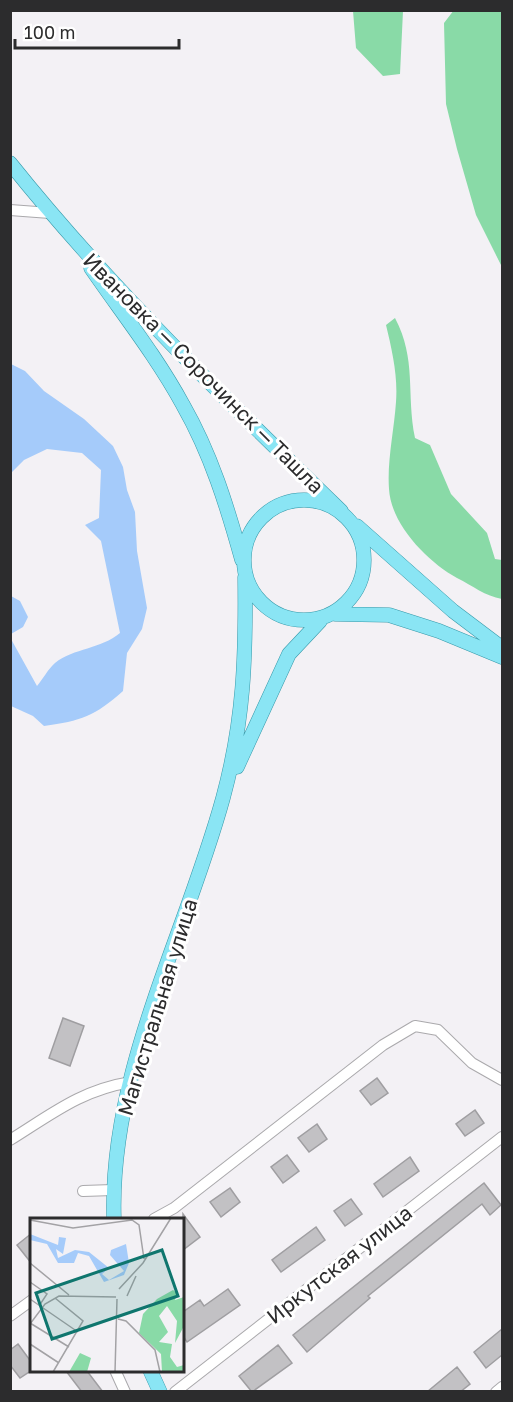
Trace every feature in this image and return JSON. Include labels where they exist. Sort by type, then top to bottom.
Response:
[{"type":"main road","name":"Ивановка — Сорочинск — Ташла","points":[[10,163],[67,234],[183,404],[204,446],[224,497],[245,577],[253,594],[276,613],[304,621],[320,621],[335,614],[347,602],[362,572],[363,555],[360,539],[346,516],[229,403],[67,234]]},
{"type":"main road","name":"Ивановка — Сорочинск — Ташла","points":[[242,562],[254,528],[263,516],[277,507],[307,500],[346,516]]},
{"type":"main road","points":[[346,516],[453,611],[502,648]]},
{"type":"main road","name":"Магистральная улица","points":[[114,1218],[113,1190],[117,1144],[131,1082],[223,799],[243,705],[246,653],[245,577]]},
{"type":"main road","points":[[335,614],[389,615],[439,631],[502,657]]},
{"type":"main road","name":"Магистральная улица","points":[[223,799],[289,654],[320,621]]},
{"type":"main road","points":[[150,1372],[160,1392]]},
{"type":"street","points":[[10,210],[50,213]]},
{"type":"street","points":[[156,1218],[174,1208],[383,1045],[415,1026],[438,1030],[472,1063],[502,1080]]},
{"type":"street","points":[[10,1140],[74,1100],[103,1086],[131,1082]]},
{"type":"street","name":"Иркутская улица","points":[[175,1392],[502,1137]]},
{"type":"street","points":[[82,1191],[113,1190]]},
{"type":"street","points":[[10,1317],[30,1302]]},
{"type":"street","points":[[115,1372],[125,1392]]},
{"type":"street","points":[[496,1392],[502,1387]]},
{"type":"green space","points":[[454,10],[502,11],[502,267],[476,215],[446,104],[444,23]]},
{"type":"green space","points":[[353,11],[403,11],[400,74],[383,76],[356,48]]},
{"type":"green space","points":[[395,318],[402,333],[409,363],[415,438],[430,445],[451,494],[487,533],[495,559],[502,560],[502,599],[490,596],[434,562],[404,529],[391,503],[389,468],[396,383],[386,325]]},
{"type":"water","points":[[11,364],[25,371],[44,391],[84,419],[113,446],[123,467],[127,490],[135,512],[137,551],[147,608],[142,629],[127,653],[123,691],[87,716],[44,726],[33,716],[11,706],[11,639],[37,686],[52,665],[62,658],[104,642],[120,633],[101,541],[85,525],[99,518],[101,470],[82,453],[47,449],[24,460],[11,473]]},
{"type":"water","points":[[11,596],[20,601],[28,617],[23,627],[11,634]]},
{"type":"building","points":[[63,1018],[84,1026],[70,1066],[49,1058]]},
{"type":"building","points":[[377,1078],[388,1093],[371,1105],[360,1091]]},
{"type":"building","points":[[475,1110],[484,1123],[465,1136],[456,1124]]},
{"type":"building","points":[[317,1124],[327,1139],[309,1152],[298,1138]]},
{"type":"building","points":[[287,1155],[299,1171],[283,1183],[271,1167]]},
{"type":"building","points":[[410,1157],[419,1171],[383,1197],[374,1184]]},
{"type":"building","points":[[484,1183],[501,1205],[490,1215],[482,1204],[368,1296],[370,1298],[307,1352],[293,1335]]},
{"type":"building","points":[[230,1188],[240,1202],[221,1217],[210,1202]]},
{"type":"building","points":[[351,1199],[362,1214],[345,1226],[334,1211]]},
{"type":"building","points":[[183,1214],[200,1237],[184,1249],[184,1218]]},
{"type":"building","points":[[316,1227],[325,1240],[281,1272],[272,1260]]},
{"type":"building","points":[[30,1235],[30,1261],[17,1245]]},
{"type":"building","points":[[228,1289],[240,1305],[187,1342],[184,1338],[184,1311],[200,1300],[204,1306]]},
{"type":"building","points":[[502,1329],[502,1355],[486,1368],[474,1352]]},
{"type":"building","points":[[18,1344],[30,1360],[30,1371],[20,1378],[10,1365],[10,1350]]},
{"type":"building","points":[[278,1345],[292,1363],[252,1392],[239,1376]]},
{"type":"building","points":[[457,1367],[470,1384],[460,1392],[427,1392]]},
{"type":"building","points":[[67,1372],[88,1372],[103,1392],[82,1392]]}]
